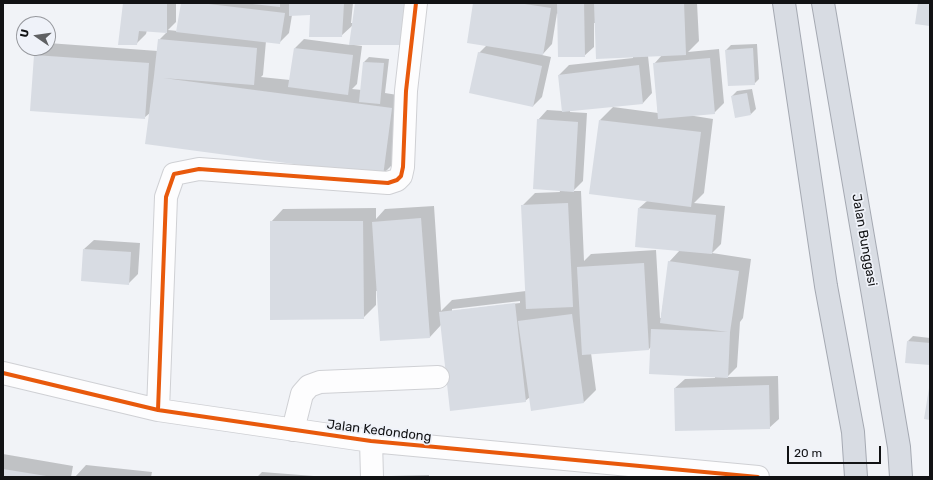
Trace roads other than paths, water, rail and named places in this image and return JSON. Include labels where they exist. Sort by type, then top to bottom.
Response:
[{"type":"highway","points":[[784,3],[826,286],[853,432],[856,477]]},
{"type":"highway","name":"Jalan Bunggasi","points":[[823,3],[899,447],[901,477]]},
{"type":"street","points":[[158,410],[166,197],[174,174],[199,169],[388,183],[397,180],[401,176],[403,167],[406,91],[416,3]]},
{"type":"street","name":"Jalan Kedondong","points":[[3,373],[158,410],[372,441],[758,477]]},
{"type":"street","points":[[293,430],[302,394],[309,386],[320,382],[438,377]]},
{"type":"street","points":[[372,441],[372,477]]}]
